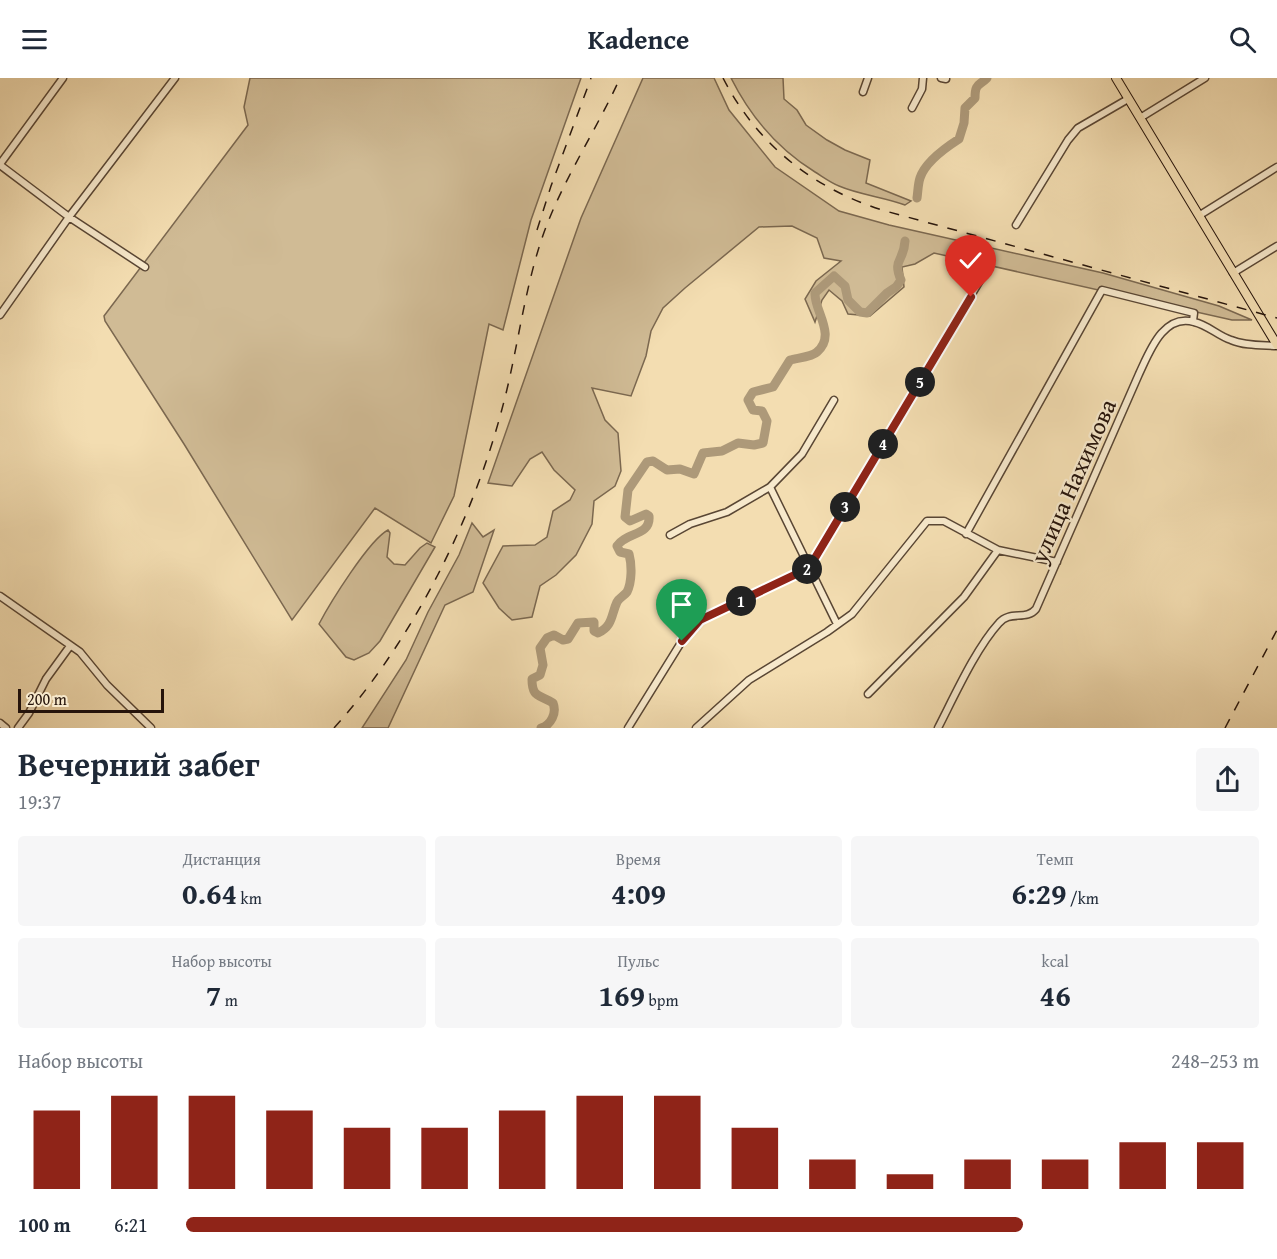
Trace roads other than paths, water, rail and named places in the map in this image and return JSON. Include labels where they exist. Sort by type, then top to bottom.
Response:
[{"type":"main road","points":[[1116,78],[1233,273],[1247,292],[1277,346]]},
{"type":"street","points":[[63,78],[0,165],[69,217],[145,267]]},
{"type":"street","points":[[0,315],[69,217],[175,78]]},
{"type":"street","points":[[863,92],[868,78]]},
{"type":"street","points":[[912,108],[922,89],[923,78]]},
{"type":"street","points":[[1140,118],[1205,78]]},
{"type":"street","points":[[1016,225],[1068,140],[1078,128],[1128,99]]},
{"type":"street","points":[[1200,215],[1277,166]]},
{"type":"street","points":[[1233,273],[1277,246]]},
{"type":"street","points":[[628,728],[682,641],[700,620],[809,568],[985,272]]},
{"type":"street","points":[[966,534],[1102,290],[1194,313],[1193,321],[1229,340],[1277,346]]},
{"type":"street","name":"улица Нахимова","points":[[938,728],[994,629],[1007,616],[1028,615],[1034,612],[1154,343],[1161,333],[1175,324],[1193,321]]},
{"type":"street","points":[[670,535],[690,524],[727,512],[770,487],[802,454],[834,400]]},
{"type":"street","points":[[770,487],[837,624]]},
{"type":"street","points":[[696,728],[750,680],[852,614],[927,521],[944,521],[998,550],[1057,562]]},
{"type":"street","points":[[868,694],[964,597],[998,550]]},
{"type":"street","points":[[0,596],[88,659],[108,685],[151,728]]},
{"type":"street","points":[[18,728],[46,680],[70,646]]},
{"type":"street","points":[[0,723],[6,728]]},
{"type":"waterway","points":[[917,198],[919,183],[926,166],[959,139],[964,123],[965,108],[975,98],[978,85],[987,78]]},
{"type":"waterway","points":[[541,728],[550,721],[554,711],[553,703],[537,695],[533,690],[532,679],[540,675],[543,665],[540,648],[547,638],[554,635],[563,640],[568,639],[578,623],[594,622],[594,631],[598,633],[609,624],[617,602],[629,588],[631,578],[629,554],[620,552],[617,546],[626,538],[642,531],[649,522],[649,516],[646,514],[630,521],[625,517],[628,490],[647,462],[653,461],[667,470],[680,469],[694,474],[703,453],[722,451],[738,443],[754,445],[763,443],[767,421],[762,411],[753,410],[748,400],[753,392],[773,387],[790,360],[812,355],[823,345],[825,331],[815,293],[834,276],[845,286],[848,300],[860,312],[867,313],[901,280],[898,264],[905,241]]},
{"type":"railway","points":[[537,230],[591,78]]},
{"type":"railway","points":[[334,728],[389,658],[436,578],[456,536],[490,451],[541,241],[558,199],[620,78]]},
{"type":"railway","points":[[723,78],[753,125],[792,163],[837,192],[862,203],[1277,318]]},
{"type":"railway","points":[[1225,728],[1277,630]]}]
